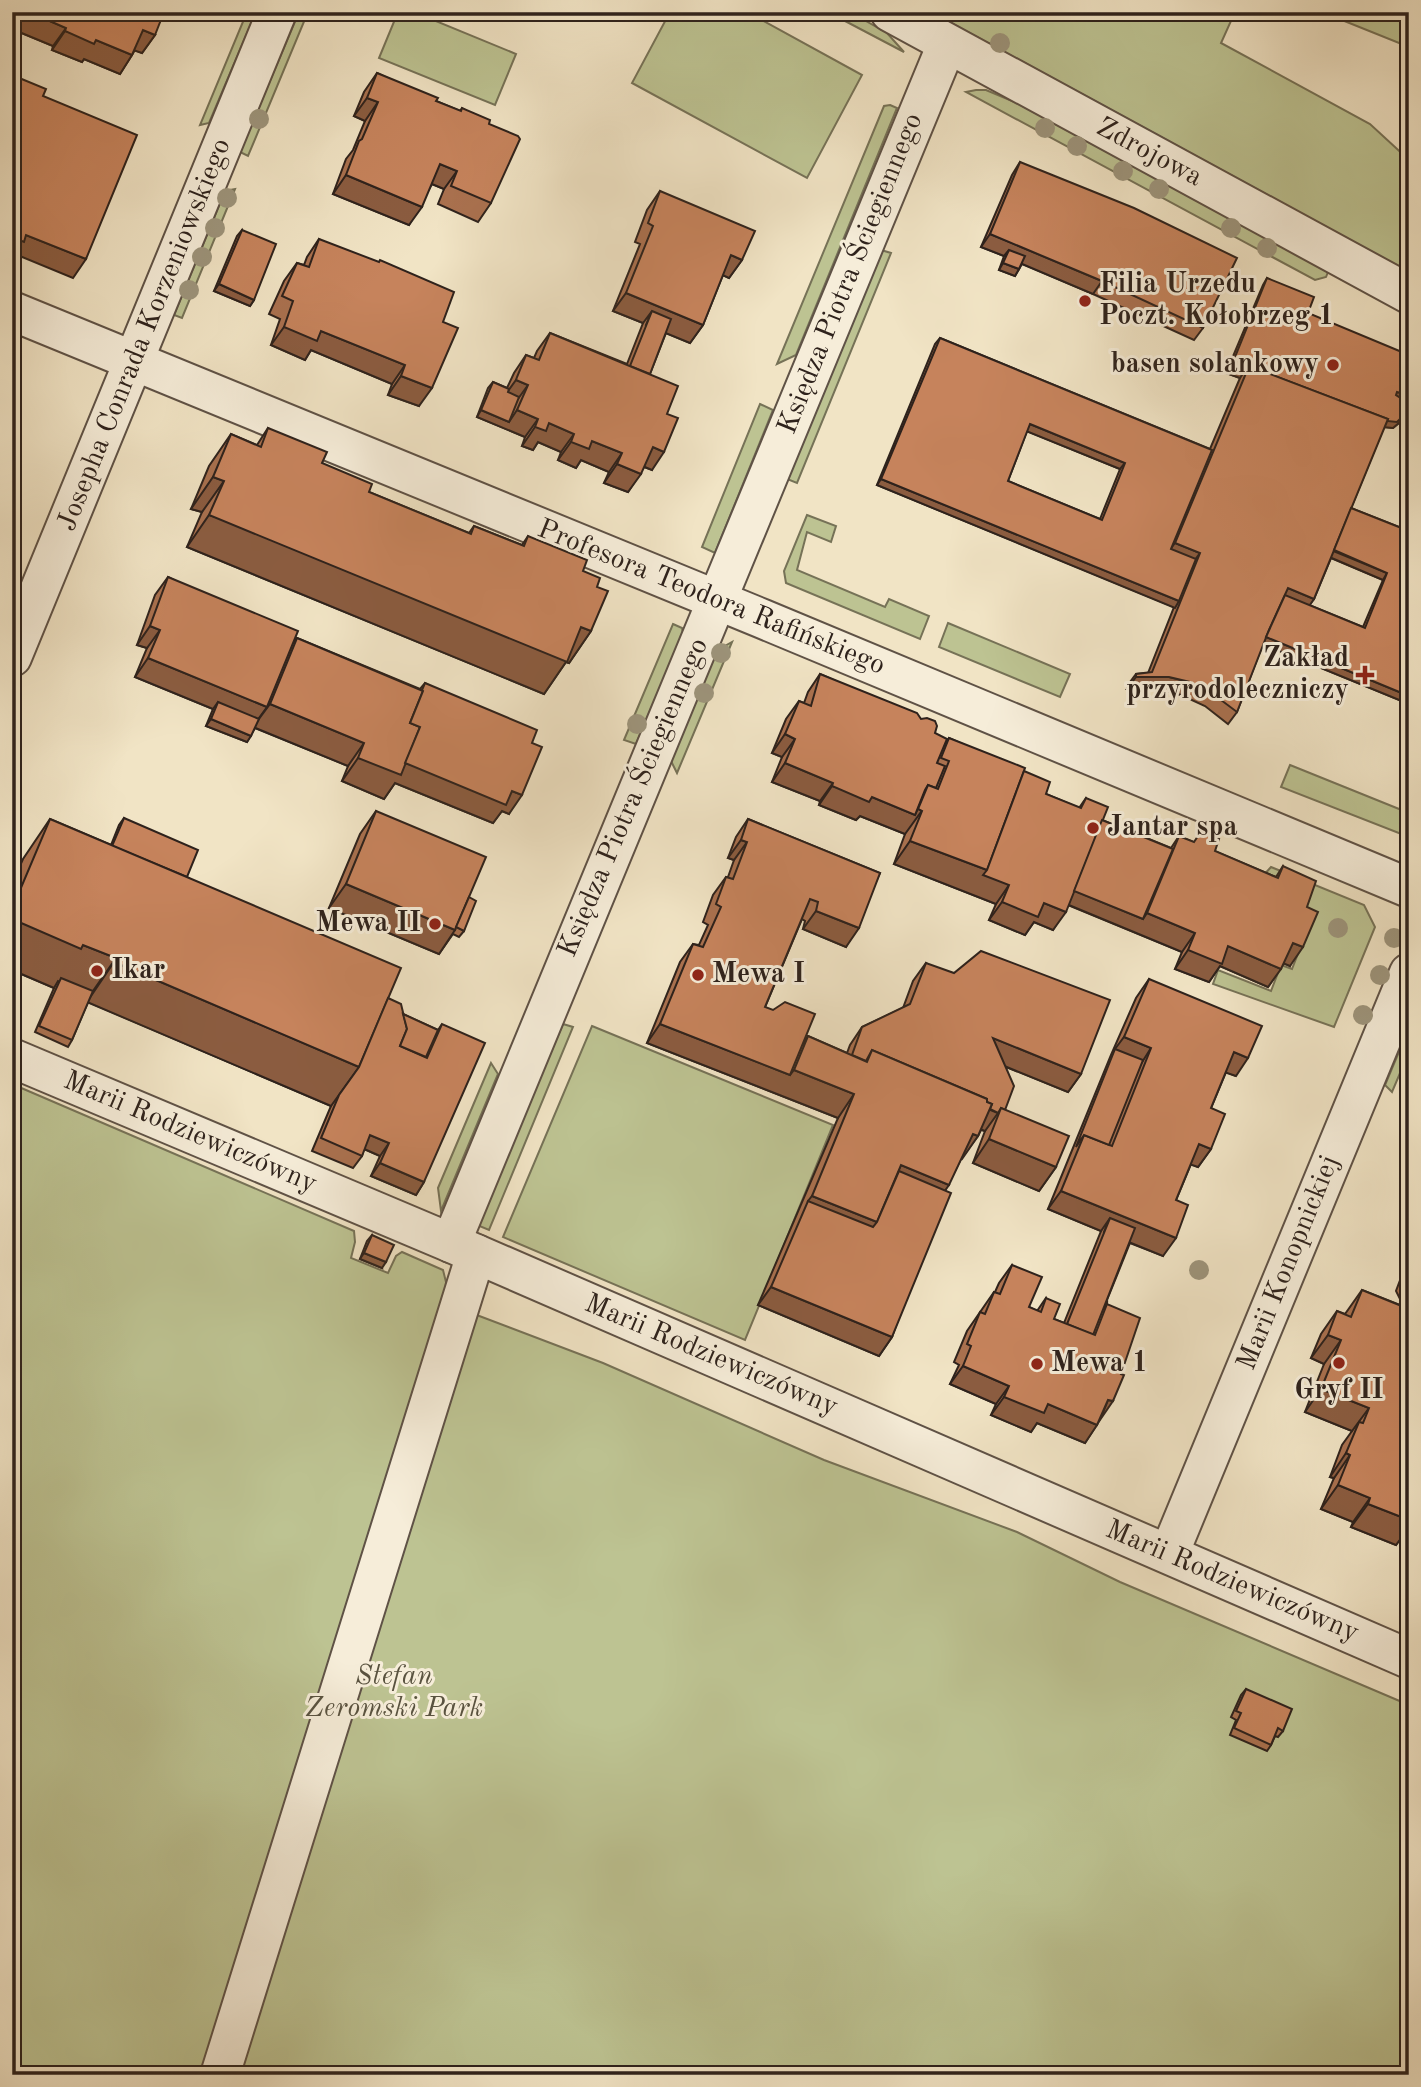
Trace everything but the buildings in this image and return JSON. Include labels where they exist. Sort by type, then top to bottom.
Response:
[{"type":"street","name":"Josepha Conrada Korzeniowskiego","points":[[12,657],[277,12]]},
{"type":"street","name":"Zdrojowa","points":[[890,12],[1409,294]]},
{"type":"street","name":"Księdza Piotra Ściegiennego","points":[[220,2075],[349,1666],[424,1414],[463,1249],[716,600],[947,44]]},
{"type":"street","name":"Profesora Teodora Rafińskiego","points":[[12,311],[1409,888]]},
{"type":"street","name":"Marii Konopnickiej","points":[[1169,1554],[1409,973]]},
{"type":"street","name":"Marii Rodziewiczówny","points":[[12,1058],[463,1249],[1409,1659]]},
{"type":"green space","points":[[247,12],[256,12],[209,123],[200,125]]},
{"type":"green space","points":[[299,12],[308,12],[248,156],[240,152]]},
{"type":"green space","points":[[398,12],[414,12],[516,54],[495,105],[379,58]]},
{"type":"green space","points":[[670,12],[747,12],[862,75],[807,178],[632,83]]},
{"type":"green space","points":[[828,12],[850,12],[887,33],[904,52]]},
{"type":"green space","points":[[931,12],[1235,12],[1221,43],[1370,124],[1409,160],[1409,272]]},
{"type":"green space","points":[[1322,12],[1392,12],[1409,19],[1409,47]]},
{"type":"green space","points":[[986,90],[1017,103],[1328,272],[1326,277],[1315,280],[966,92]]},
{"type":"green space","points":[[884,106],[897,108],[796,355],[777,364]]},
{"type":"green space","points":[[235,189],[182,318],[174,315],[225,191]]},
{"type":"green space","points":[[881,250],[891,253],[797,483],[787,479]]},
{"type":"green space","points":[[760,404],[773,410],[715,553],[702,547]]},
{"type":"green space","points":[[807,515],[836,526],[831,542],[807,532],[797,570],[885,607],[889,599],[929,616],[920,639],[786,583],[784,571]]},
{"type":"green space","points":[[948,623],[1070,674],[1060,697],[939,647]]},
{"type":"green space","points":[[673,624],[682,628],[683,633],[636,744],[624,740]]},
{"type":"green space","points":[[732,642],[677,773],[671,761],[716,651]]},
{"type":"green space","points":[[1290,765],[1409,813],[1409,837],[1281,787]]},
{"type":"green space","points":[[1271,867],[1364,905],[1375,927],[1334,1027],[1213,984],[1218,970],[1271,991],[1281,965],[1292,969],[1308,928],[1261,878]]},
{"type":"green space","points":[[563,1024],[573,1027],[489,1230],[477,1225]]},
{"type":"green space","points":[[592,1026],[833,1125],[745,1340],[503,1237]]},
{"type":"green space","points":[[1409,1028],[1409,1052],[1392,1092],[1385,1085]]},
{"type":"green space","points":[[491,1063],[498,1074],[441,1211],[438,1188]]},
{"type":"green space","name":"Stefan Zeromski Park","points":[[12,1084],[354,1231],[355,1242],[351,1258],[388,1273],[396,1256],[402,1252],[443,1270],[446,1282],[445,1303],[603,1363],[824,1460],[1017,1532],[1120,1582],[1409,1705],[1409,2075],[12,2075]]},
{"type":"place","name":"Filia Urzedu Poczt. Kołobrzeg 1","points":[[1085,301]]},
{"type":"place","name":"basen solankowy","points":[[1333,365]]},
{"type":"place","name":"Zakład przyrodoleczniczy","points":[[1365,675]]},
{"type":"place","name":"Jantar spa","points":[[1093,828]]},
{"type":"place","name":"Mewa II","points":[[435,924]]},
{"type":"place","name":"Ikar","points":[[97,971]]},
{"type":"place","name":"Mewa I","points":[[698,975]]},
{"type":"place","name":"Gryf II","points":[[1339,1363]]},
{"type":"place","name":"Mewa 1","points":[[1037,1364]]}]
